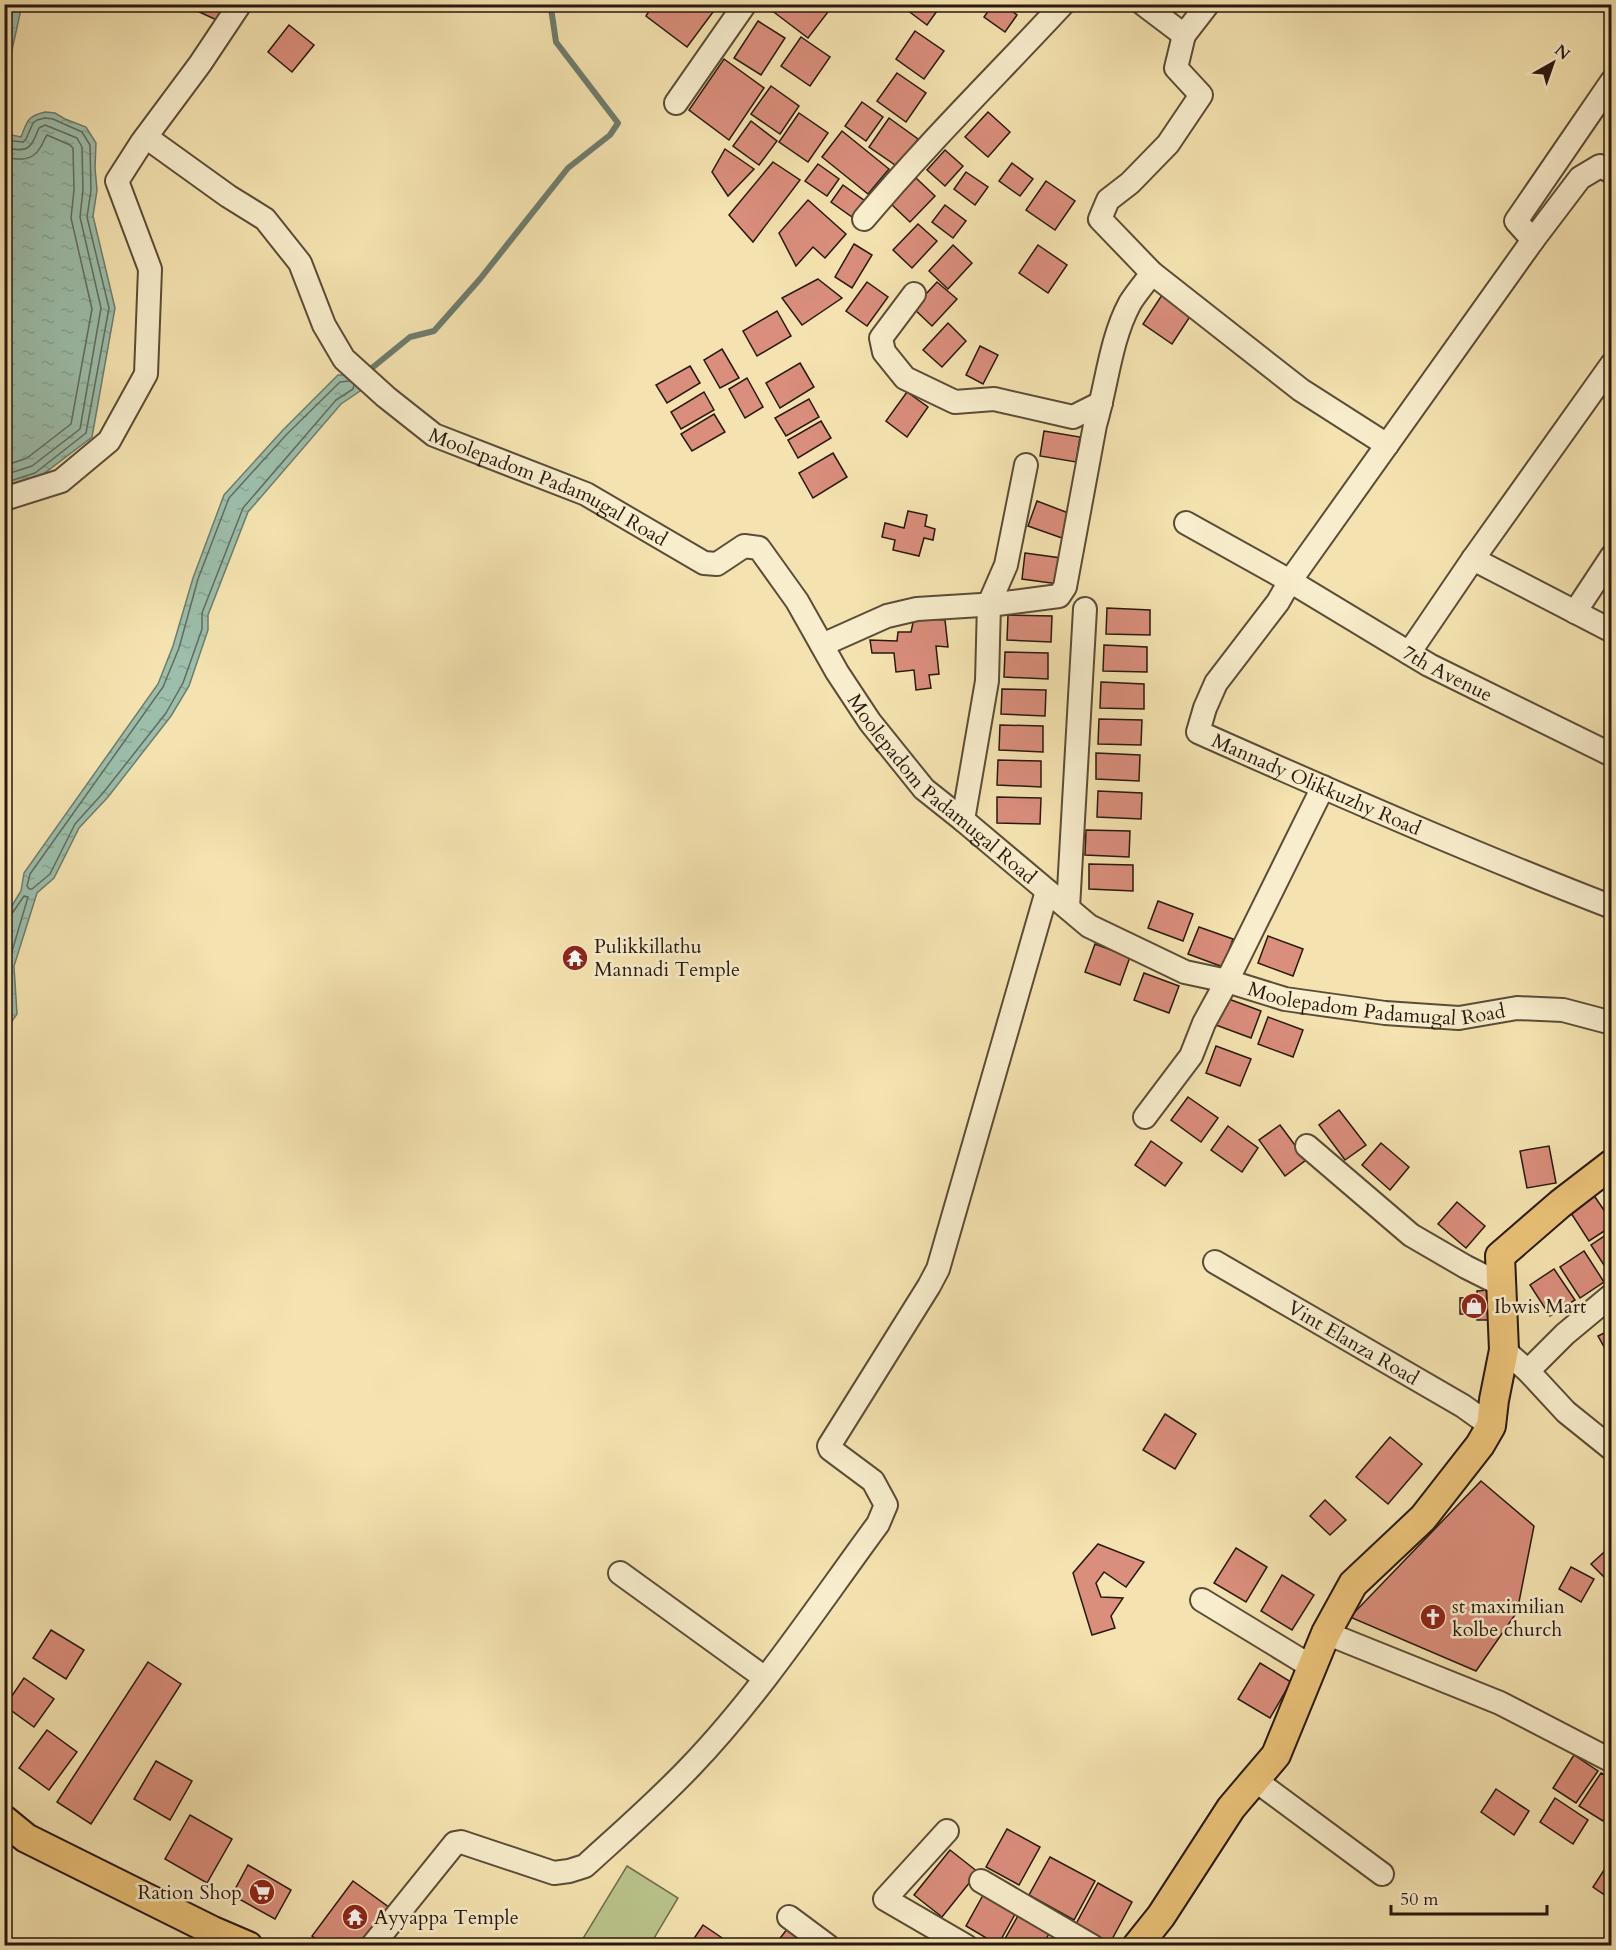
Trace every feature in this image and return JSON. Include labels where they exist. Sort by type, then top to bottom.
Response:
[{"type":"main road","points":[[1137,1946],[1161,1916],[1231,1808],[1276,1755],[1326,1633],[1353,1584],[1423,1518],[1480,1445],[1491,1426],[1504,1350],[1500,1256],[1611,1164]]},
{"type":"main road","points":[[4,1820],[26,1838],[248,1946]]},
{"type":"street","points":[[4,499],[61,481],[109,441],[146,374],[150,269],[117,181],[240,4]]},
{"type":"street","points":[[676,103],[745,4]]},
{"type":"street","points":[[864,219],[886,191],[1063,4]]},
{"type":"street","points":[[1143,4],[1184,35]]},
{"type":"street","points":[[1208,4],[1184,35],[1176,68],[1201,95],[1168,144],[1130,183],[1108,200],[1100,219],[1152,273],[1301,390],[1387,444]]},
{"type":"street","points":[[1533,240],[1516,221],[1611,81]]},
{"type":"street","name":"Moolepadom Padamugal Road","points":[[146,137],[228,196],[265,219],[300,263],[324,325],[344,359],[434,435],[586,494],[704,563],[717,564],[744,546],[759,548],[796,601],[837,672],[876,730],[924,789],[963,819],[1089,926],[1185,972],[1227,981],[1285,999],[1385,1013],[1459,1017],[1517,1008],[1563,1010],[1611,1023]]},
{"type":"street","points":[[1186,523],[1290,581],[1533,240],[1580,178],[1600,166],[1611,172]]},
{"type":"street","points":[[822,645],[887,616],[917,609],[1059,596],[1065,587],[1095,425],[1112,349],[1130,303],[1152,273]]},
{"type":"street","points":[[914,294],[881,338],[884,352],[905,378],[955,402],[994,399],[1073,417],[1101,403]]},
{"type":"street","points":[[1409,653],[1611,364]]},
{"type":"street","points":[[963,819],[987,681],[989,604],[1006,565],[1026,465]]},
{"type":"street","points":[[1575,612],[1611,556]]},
{"type":"street","points":[[1473,559],[1611,631]]},
{"type":"street","name":"7th Avenue","points":[[1290,581],[1428,665],[1611,755]]},
{"type":"street","name":"Mannady Olikkuzhy Road","points":[[1290,581],[1278,602],[1216,682],[1198,732],[1518,871],[1611,907]]},
{"type":"street","points":[[1068,908],[1085,609]]},
{"type":"street","points":[[1145,1117],[1191,1056],[1204,1023],[1323,788]]},
{"type":"street","points":[[372,1946],[455,1843],[461,1842],[554,1873],[568,1872],[585,1866],[692,1766],[765,1678],[878,1524],[886,1505],[873,1481],[829,1446],[938,1269],[1047,891]]},
{"type":"street","points":[[1307,1146],[1411,1235],[1502,1285]]},
{"type":"street","name":"Vint Elanza Road","points":[[1215,1262],[1463,1406],[1491,1426]]},
{"type":"street","points":[[1528,1371],[1565,1334],[1611,1295]]},
{"type":"street","points":[[1504,1350],[1528,1371],[1566,1412],[1611,1449]]},
{"type":"street","points":[[620,1573],[765,1678]]},
{"type":"street","points":[[1202,1600],[1312,1667]]},
{"type":"street","points":[[1326,1633],[1500,1703],[1611,1761]]},
{"type":"street","points":[[1255,1780],[1382,1874]]},
{"type":"street","points":[[947,1831],[885,1899],[966,1946]]},
{"type":"street","points":[[981,1881],[1092,1946]]},
{"type":"street","points":[[789,1917],[828,1946]]},
{"type":"green space","points":[[627,1866],[678,1898],[650,1945],[579,1945]]},
{"type":"water","points":[[5,4],[22,5],[8,68],[5,67]]},
{"type":"water","points":[[45,112],[55,113],[86,127],[96,143],[97,190],[93,216],[115,308],[92,437],[38,478],[4,489],[4,135],[21,137],[28,120],[34,115]]},
{"type":"water","points":[[338,375],[352,375],[366,387],[341,404],[248,512],[208,615],[208,630],[189,686],[171,716],[108,797],[79,828],[54,878],[37,893],[14,966],[17,1014],[5,1031],[5,917],[21,891],[24,873],[158,684],[173,646],[193,578],[224,495],[283,430]]},
{"type":"building","points":[[182,4],[229,4],[221,22]]},
{"type":"building","points":[[653,4],[719,4],[687,47],[646,16]]},
{"type":"building","points":[[776,4],[818,4],[828,12],[808,38],[771,10]]},
{"type":"building","points":[[899,4],[942,4],[927,25]]},
{"type":"building","points":[[993,4],[1003,4],[1017,15],[1005,32],[984,17]]},
{"type":"building","points":[[758,21],[785,38],[761,75],[734,58]]},
{"type":"building","points":[[289,25],[314,45],[292,72],[268,52]]},
{"type":"building","points":[[915,31],[944,51],[924,79],[896,59]]},
{"type":"building","points":[[801,37],[830,57],[810,86],[781,66]]},
{"type":"building","points":[[724,59],[764,88],[729,140],[689,110]]},
{"type":"building","points":[[897,73],[926,93],[906,122],[877,101]]},
{"type":"building","points":[[771,86],[799,106],[780,134],[751,114]]},
{"type":"building","points":[[862,102],[883,117],[866,141],[845,126]]},
{"type":"building","points":[[988,112],[1010,132],[988,157],[965,137]]},
{"type":"building","points":[[799,113],[828,133],[808,162],[779,142]]},
{"type":"building","points":[[889,118],[918,139],[898,167],[869,147]]},
{"type":"building","points":[[751,121],[777,141],[759,165],[733,146]]},
{"type":"building","points":[[842,131],[889,169],[868,194],[822,157]]},
{"type":"building","points":[[725,149],[754,169],[728,196],[712,172]]},
{"type":"building","points":[[945,150],[963,166],[945,186],[927,170]]},
{"type":"building","points":[[773,162],[800,180],[753,242],[729,215]]},
{"type":"building","points":[[1012,163],[1033,179],[1020,196],[999,181]]},
{"type":"building","points":[[818,164],[839,179],[827,196],[805,181]]},
{"type":"building","points":[[966,172],[988,187],[975,205],[954,189]]},
{"type":"building","points":[[916,178],[935,196],[910,222],[891,204]]},
{"type":"building","points":[[1046,181],[1075,201],[1055,230],[1026,210]]},
{"type":"building","points":[[843,185],[865,201],[852,217],[831,202]]},
{"type":"building","points":[[808,200],[846,234],[825,258],[813,247],[796,266],[779,233]]},
{"type":"building","points":[[945,205],[966,221],[953,238],[932,222]]},
{"type":"building","points":[[918,224],[937,241],[912,268],[893,250]]},
{"type":"building","points":[[854,244],[872,255],[852,288],[835,277]]},
{"type":"building","points":[[953,245],[972,263],[948,289],[929,271]]},
{"type":"building","points":[[1038,245],[1067,265],[1048,293],[1019,273]]},
{"type":"building","points":[[818,279],[842,298],[802,325],[782,298]]},
{"type":"building","points":[[867,282],[888,297],[867,326],[846,311]]},
{"type":"building","points":[[937,282],[957,299],[932,326],[913,308]]},
{"type":"building","points":[[1162,295],[1191,315],[1172,344],[1143,324]]},
{"type":"building","points":[[777,311],[791,336],[757,356],[743,331]]},
{"type":"building","points":[[948,323],[966,341],[942,367],[923,350]]},
{"type":"building","points":[[980,346],[998,355],[983,384],[966,375]]},
{"type":"building","points":[[722,349],[739,378],[720,388],[704,360]]},
{"type":"building","points":[[800,363],[814,387],[780,408],[766,383]]},
{"type":"building","points":[[690,366],[700,383],[667,403],[656,385]]},
{"type":"building","points":[[747,378],[763,407],[745,418],[729,389]]},
{"type":"building","points":[[704,392],[714,410],[681,429],[671,412]]},
{"type":"building","points":[[907,392],[928,407],[907,437],[886,421]]},
{"type":"building","points":[[809,399],[819,417],[786,436],[775,418]]},
{"type":"building","points":[[714,414],[725,432],[692,451],[681,434]]},
{"type":"building","points":[[821,421],[831,438],[798,458],[788,440]]},
{"type":"building","points":[[1044,431],[1080,437],[1076,462],[1040,456]]},
{"type":"building","points":[[833,453],[847,477],[813,498],[799,473]]},
{"type":"building","points":[[1037,501],[1071,514],[1062,538],[1028,526]]},
{"type":"building","points":[[908,511],[927,515],[925,526],[935,529],[933,540],[924,538],[919,556],[893,550],[895,540],[882,537],[885,523],[904,528]]},
{"type":"building","points":[[1025,553],[1061,558],[1058,584],[1022,579]]},
{"type":"building","points":[[1107,608],[1150,610],[1150,635],[1106,634]]},
{"type":"building","points":[[1008,615],[1052,616],[1051,642],[1007,640]]},
{"type":"building","points":[[914,618],[945,620],[948,647],[936,646],[939,674],[929,675],[931,688],[916,690],[914,670],[896,672],[894,653],[872,653],[870,640],[897,641],[898,632],[911,632]]},
{"type":"building","points":[[1104,645],[1147,647],[1147,672],[1103,671]]},
{"type":"building","points":[[1005,652],[1048,653],[1048,679],[1004,677]]},
{"type":"building","points":[[1101,682],[1144,684],[1144,709],[1100,708]]},
{"type":"building","points":[[1002,689],[1046,690],[1045,716],[1001,714]]},
{"type":"building","points":[[1099,719],[1142,720],[1141,745],[1098,744]]},
{"type":"building","points":[[1000,725],[1043,726],[1043,752],[999,750]]},
{"type":"building","points":[[1096,753],[1140,755],[1139,781],[1096,779]]},
{"type":"building","points":[[998,760],[1041,761],[1041,787],[997,785]]},
{"type":"building","points":[[1098,791],[1142,793],[1141,819],[1097,817]]},
{"type":"building","points":[[997,797],[1041,798],[1040,824],[997,823]]},
{"type":"building","points":[[1086,830],[1130,831],[1129,857],[1085,855]]},
{"type":"building","points":[[1089,864],[1133,865],[1133,891],[1089,889]]},
{"type":"building","points":[[1158,901],[1193,914],[1183,941],[1148,928]]},
{"type":"building","points":[[1199,927],[1233,939],[1223,967],[1188,954]]},
{"type":"building","points":[[1268,936],[1303,949],[1293,976],[1258,963]]},
{"type":"building","points":[[1095,944],[1130,957],[1120,985],[1085,972]]},
{"type":"building","points":[[1144,973],[1179,986],[1169,1013],[1134,1000]]},
{"type":"building","points":[[1226,998],[1261,1011],[1251,1038],[1216,1025]]},
{"type":"building","points":[[1268,1017],[1303,1030],[1293,1057],[1258,1044]]},
{"type":"building","points":[[1216,1046],[1251,1059],[1240,1086],[1206,1073]]},
{"type":"building","points":[[1188,1097],[1218,1118],[1201,1142],[1171,1120]]},
{"type":"building","points":[[1339,1110],[1366,1145],[1345,1160],[1319,1125]]},
{"type":"building","points":[[1280,1125],[1306,1160],[1285,1176],[1259,1140]]},
{"type":"building","points":[[1228,1126],[1258,1148],[1242,1172],[1211,1150]]},
{"type":"building","points":[[1151,1141],[1182,1163],[1165,1186],[1135,1165]]},
{"type":"building","points":[[1381,1143],[1409,1167],[1390,1190],[1362,1165]]},
{"type":"building","points":[[1549,1146],[1556,1183],[1527,1188],[1520,1151]]},
{"type":"building","points":[[1593,1194],[1612,1222],[1612,1226],[1589,1241],[1569,1210]]},
{"type":"building","points":[[1457,1202],[1485,1226],[1466,1248],[1438,1224]]},
{"type":"building","points":[[1612,1231],[1612,1276],[1611,1276],[1591,1245]]},
{"type":"building","points":[[1584,1251],[1604,1282],[1580,1298],[1560,1267]]},
{"type":"building","points":[[1554,1269],[1575,1300],[1550,1316],[1530,1285]]},
{"type":"building","name":"Ibwis Mart","points":[[1488,1290],[1489,1320],[1477,1320],[1477,1314],[1460,1314],[1460,1298],[1477,1297],[1477,1291]]},
{"type":"building","points":[[1612,1329],[1612,1361],[1598,1336]]},
{"type":"building","points":[[1165,1414],[1196,1434],[1175,1469],[1143,1450]]},
{"type":"building","points":[[1390,1437],[1422,1464],[1388,1504],[1356,1477]]},
{"type":"building","points":[[1481,1481],[1534,1526],[1517,1612],[1476,1671],[1350,1617]]},
{"type":"building","points":[[1325,1500],[1346,1520],[1330,1535],[1310,1516]]},
{"type":"building","points":[[1098,1544],[1144,1562],[1126,1587],[1104,1572],[1096,1583],[1101,1597],[1123,1598],[1111,1616],[1115,1628],[1092,1635],[1073,1573]]},
{"type":"building","points":[[1612,1545],[1612,1585],[1591,1564]]},
{"type":"building","points":[[1236,1548],[1267,1567],[1246,1602],[1214,1583]]},
{"type":"building","points":[[1571,1567],[1594,1579],[1581,1602],[1559,1589]]},
{"type":"building","points":[[1282,1575],[1314,1595],[1292,1630],[1261,1611]]},
{"type":"building","points":[[51,1630],[84,1650],[66,1679],[33,1658]]},
{"type":"building","points":[[148,1662],[181,1684],[91,1824],[57,1802]]},
{"type":"building","points":[[1260,1663],[1291,1682],[1270,1718],[1238,1699]]},
{"type":"building","points":[[24,1678],[54,1699],[34,1727],[5,1706]]},
{"type":"building","points":[[47,1730],[77,1752],[49,1790],[19,1768]]},
{"type":"building","points":[[1574,1755],[1598,1771],[1576,1803],[1553,1788]]},
{"type":"building","points":[[156,1761],[192,1781],[170,1820],[134,1799]]},
{"type":"building","points":[[1601,1773],[1612,1779],[1612,1809],[1603,1821],[1579,1806]]},
{"type":"building","points":[[1496,1789],[1529,1811],[1514,1835],[1481,1812]]},
{"type":"building","points":[[1555,1798],[1588,1820],[1573,1844],[1540,1822]]},
{"type":"building","points":[[190,1815],[232,1839],[207,1883],[165,1859]]},
{"type":"building","points":[[1007,1829],[1040,1847],[1019,1885],[986,1867]]},
{"type":"building","points":[[950,1850],[978,1872],[942,1917],[914,1895]]},
{"type":"building","points":[[1050,1857],[1095,1881],[1074,1920],[1029,1895]]},
{"type":"building","points":[[1608,1864],[1612,1866],[1612,1900],[1593,1887]]},
{"type":"building","name":"Ration Shop","points":[[248,1865],[291,1890],[275,1919],[232,1895]]},
{"type":"building","points":[[353,1881],[390,1908],[363,1946],[326,1946],[312,1936]]},
{"type":"building","points":[[1098,1883],[1132,1902],[1110,1943],[1076,1924]]},
{"type":"building","points":[[987,1888],[1019,1907],[998,1945],[966,1926]]},
{"type":"building","points":[[1019,1914],[1050,1932],[1042,1946],[1002,1944]]},
{"type":"building","points":[[791,1924],[817,1946],[774,1946]]},
{"type":"building","points":[[703,1925],[734,1946],[689,1946]]},
{"type":"waterway","points":[[367,372],[410,337],[434,331],[480,279],[568,168],[610,135],[618,123],[556,42],[552,4]]},
{"type":"place","name":"Pulikkillathu Mannadi Temple","points":[[575,958]]},
{"type":"place","name":"Ibwis Mart","points":[[1474,1306]]},
{"type":"place","name":"st maximilian kolbe church","points":[[1433,1617]]},
{"type":"place","name":"Ration Shop","points":[[262,1892]]},
{"type":"place","name":"Ayyappa Temple","points":[[355,1917]]}]
